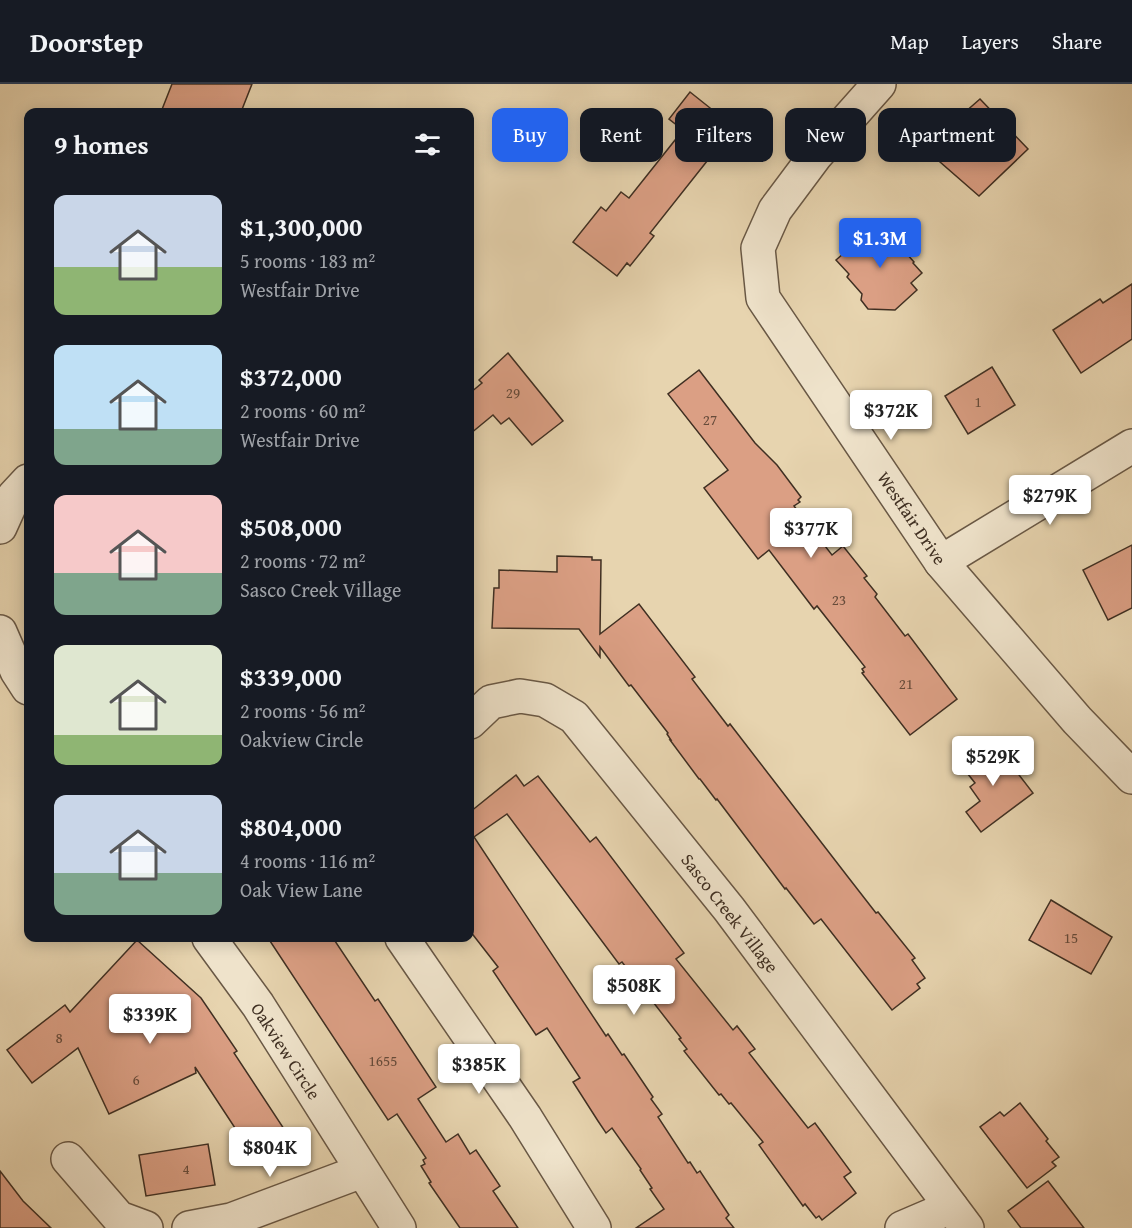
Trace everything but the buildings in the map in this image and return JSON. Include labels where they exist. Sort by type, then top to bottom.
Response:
[{"type":"street","name":"Westfair Drive","points":[[879,84],[816,155],[775,210],[758,248],[763,298],[941,562],[1077,720],[1132,777]]},
{"type":"street","points":[[941,562],[1132,446]]},
{"type":"street","points":[[0,527],[14,496],[24,485]]},
{"type":"street","points":[[0,633],[24,682]]},
{"type":"street","name":"Sasco Creek Village","points":[[474,718],[491,702],[520,696],[545,700],[574,717],[729,909],[959,1217],[902,1228]]},
{"type":"street","name":"Oakview Circle","points":[[211,942],[258,1005],[399,1228]]},
{"type":"street","points":[[405,942],[525,1116],[594,1228]]},
{"type":"street","points":[[68,1159],[118,1218],[146,1228]]},
{"type":"street","points":[[189,1228],[231,1220],[362,1171]]}]
